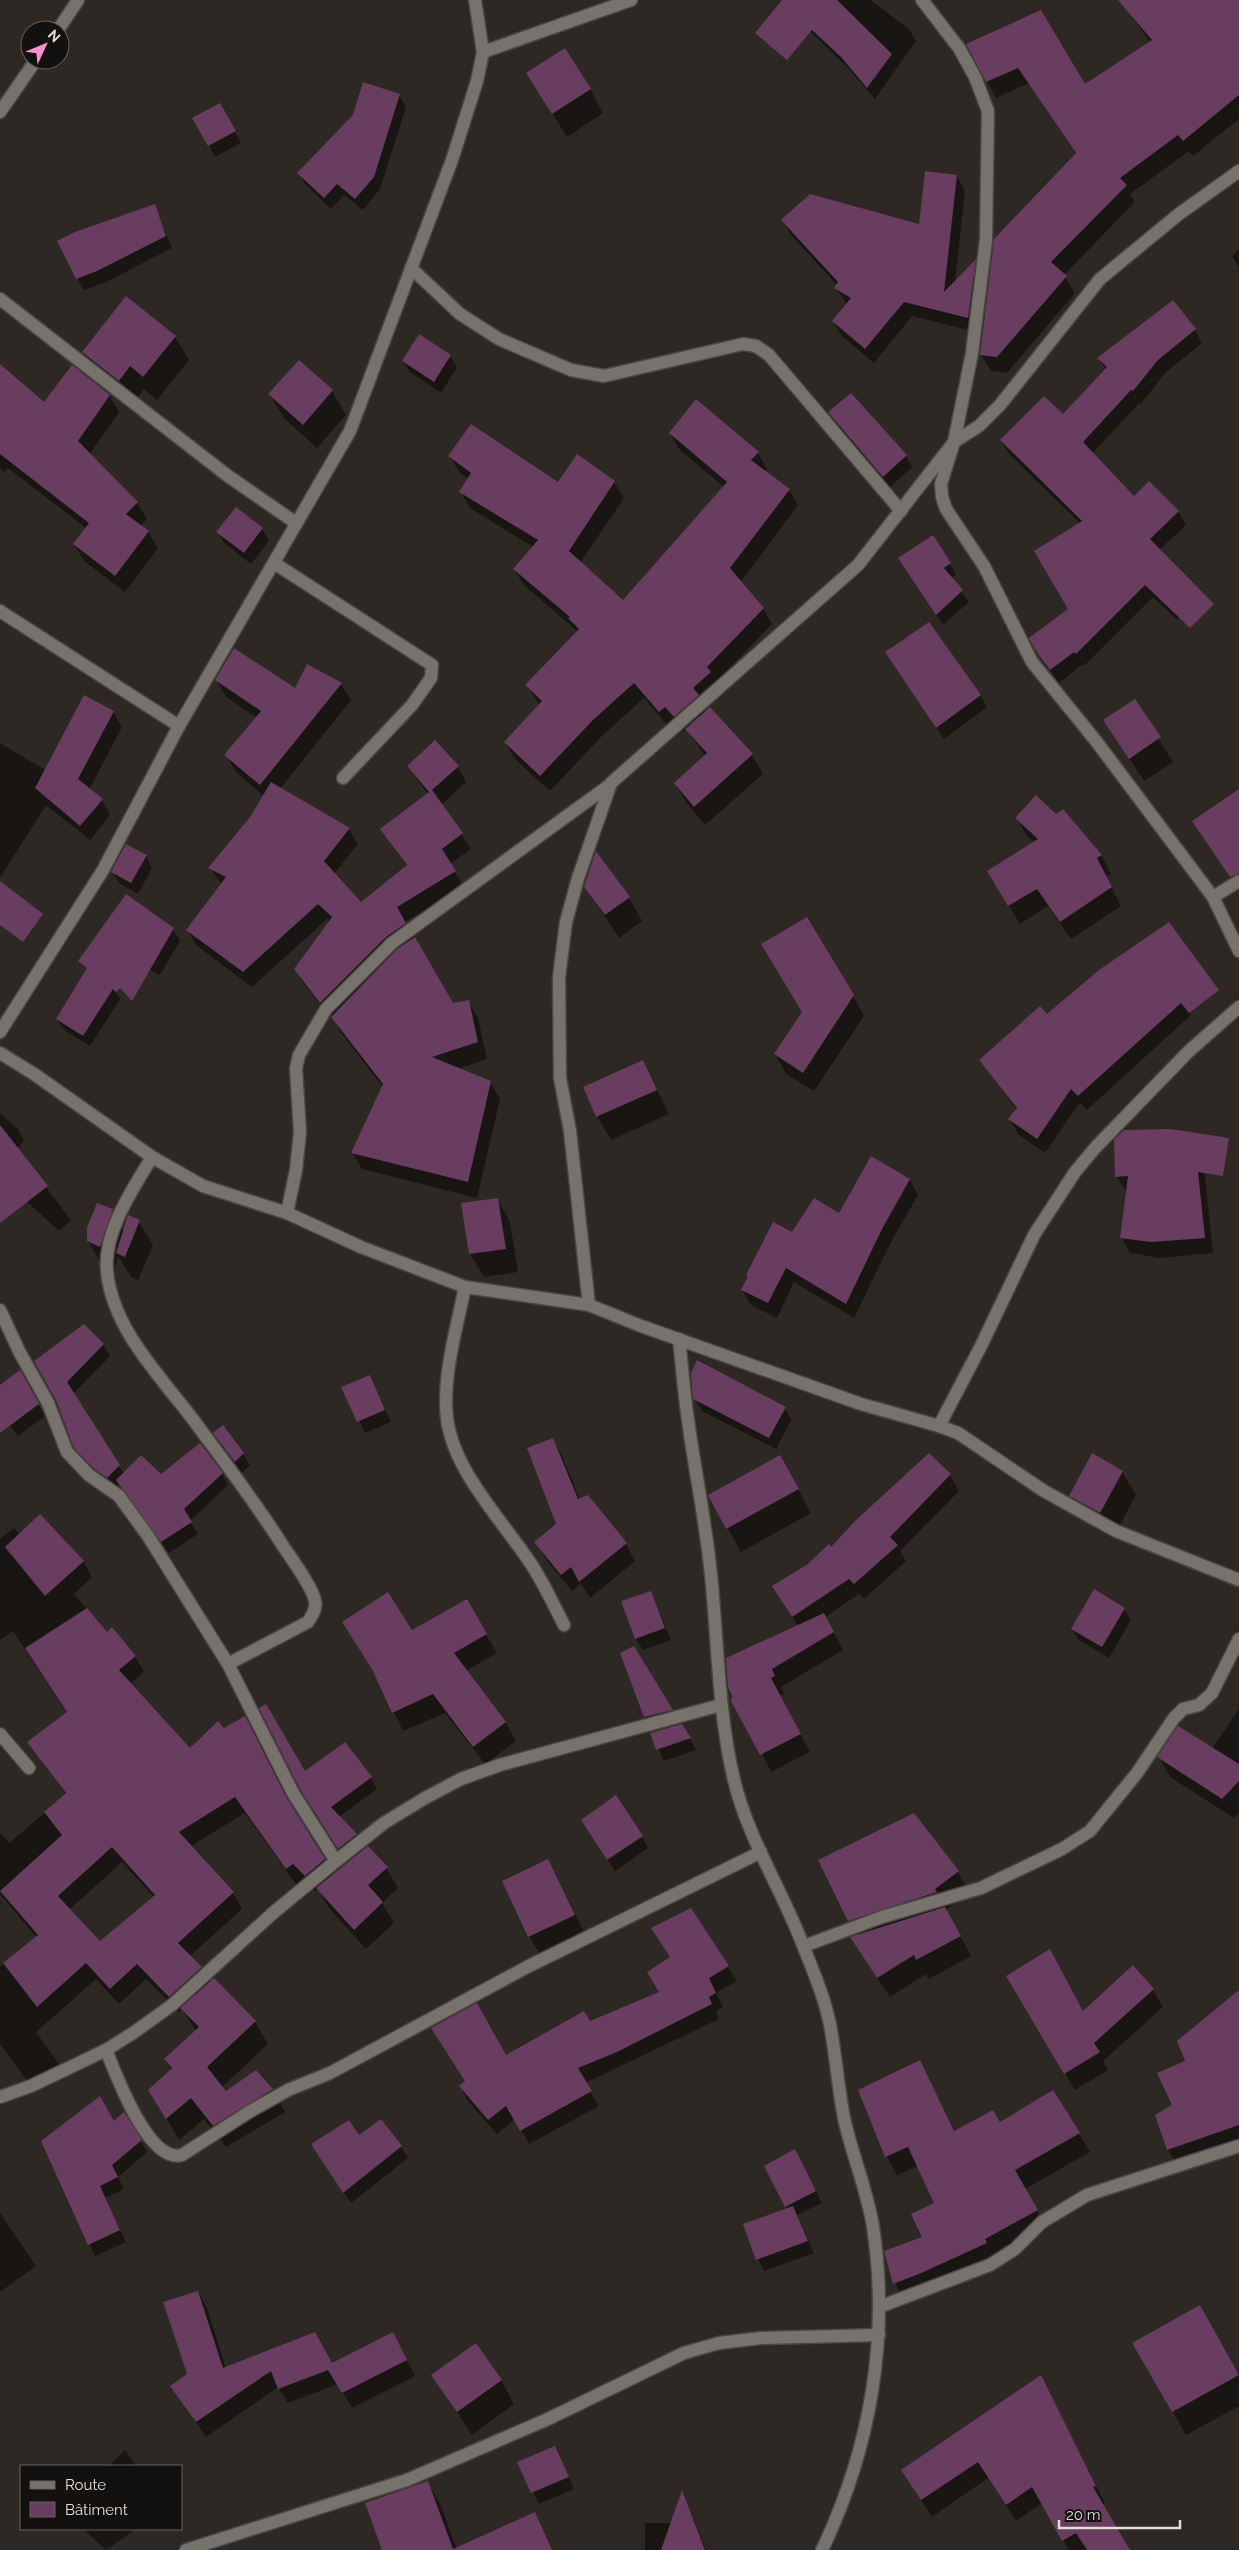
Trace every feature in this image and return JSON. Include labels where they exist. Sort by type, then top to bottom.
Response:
[{"type":"street","points":[[65,20],[78,0]]},
{"type":"street","points":[[0,1032],[103,870],[179,726],[350,431],[452,160],[477,81],[483,52],[475,0]]},
{"type":"street","points":[[483,52],[631,0]]},
{"type":"street","points":[[922,0],[959,48],[988,111],[986,240],[972,353],[954,442],[942,484],[942,497],[946,509],[984,566],[1032,662],[1096,741],[1213,897],[1239,951]]},
{"type":"street","points":[[0,112],[29,70]]},
{"type":"street","points":[[288,1213],[296,1170],[300,1132],[296,1069],[299,1055],[326,1009],[392,944],[611,783],[858,565],[954,442],[980,426],[1000,405],[1100,279],[1179,214],[1239,171]]},
{"type":"street","points":[[411,268],[460,314],[499,340],[572,370],[604,376],[743,344],[756,346],[769,356],[900,511]]},
{"type":"street","points":[[0,299],[228,476],[296,523]]},
{"type":"street","points":[[274,562],[365,623],[426,660],[432,666],[431,678],[412,706],[343,778]]},
{"type":"street","points":[[0,611],[179,726]]},
{"type":"street","points":[[589,1305],[570,1131],[560,1078],[559,977],[566,922],[578,878],[611,783]]},
{"type":"street","points":[[1213,897],[1239,880]]},
{"type":"street","points":[[940,1426],[1034,1235],[1075,1172],[1189,1051],[1239,1007]]},
{"type":"street","points":[[0,1053],[34,1074],[152,1156],[203,1186],[288,1213],[360,1247],[465,1287],[589,1305],[861,1404],[940,1426],[958,1433],[1044,1491],[1116,1531],[1239,1580]]},
{"type":"street","points":[[152,1156],[118,1217],[110,1241],[106,1270],[114,1302],[129,1332],[149,1362],[225,1462],[279,1540],[315,1600],[314,1613],[308,1622],[228,1664]]},
{"type":"street","points":[[465,1287],[451,1357],[448,1387],[446,1417],[452,1441],[464,1470],[531,1563],[564,1625]]},
{"type":"street","points":[[0,1310],[20,1353],[48,1403],[67,1452],[77,1464],[119,1496],[128,1507],[228,1664],[294,1793],[336,1861]]},
{"type":"street","points":[[679,1339],[687,1419],[711,1572],[721,1705],[735,1781],[761,1852],[804,1946],[830,2025],[838,2091],[848,2137],[859,2169],[873,2226],[879,2307],[879,2335],[866,2428],[859,2458],[822,2550]]},
{"type":"street","points":[[804,1946],[882,1917],[981,1888],[1062,1849],[1090,1831],[1137,1773],[1174,1718],[1184,1709],[1198,1705],[1212,1693],[1239,1639]]},
{"type":"street","points":[[0,2097],[31,2086],[106,2050],[172,2005],[273,1913],[336,1861],[384,1823],[425,1798],[461,1779],[500,1764],[721,1705]]},
{"type":"street","points":[[0,1734],[29,1768]]},
{"type":"street","points":[[106,2050],[136,2117],[145,2132],[163,2151],[176,2156],[182,2155],[249,2112],[288,2090],[338,2068],[527,1967],[761,1852]]},
{"type":"street","points":[[879,2307],[990,2265],[1014,2249],[1042,2222],[1087,2195],[1239,2146]]},
{"type":"street","points":[[186,2550],[407,2480],[548,2418],[684,2353],[719,2343],[761,2338],[879,2335]]},
{"type":"building","points":[[782,0],[837,0],[892,54],[867,88],[841,57],[812,30],[787,60],[755,33]]},
{"type":"building","points":[[1118,0],[1239,0],[1239,95],[1183,141],[1178,135],[1120,178],[1127,185],[1051,262],[1067,276],[997,357],[980,355],[994,239],[1076,153],[1018,68],[986,82],[966,44],[1041,10],[1085,84],[1152,40]]},
{"type":"building","points":[[565,48],[591,89],[552,114],[526,73]]},
{"type":"building","points":[[363,82],[400,94],[374,177],[355,199],[337,184],[324,198],[297,173],[353,115]]},
{"type":"building","points":[[220,103],[236,131],[208,146],[192,118]]},
{"type":"building","points":[[925,171],[957,175],[944,292],[976,259],[968,318],[904,302],[865,349],[832,321],[851,298],[834,288],[838,282],[781,220],[810,194],[919,224]]},
{"type":"building","points":[[155,204],[166,236],[97,271],[76,279],[57,241],[75,232]]},
{"type":"building","points":[[126,296],[176,336],[143,377],[130,366],[119,381],[82,352]]},
{"type":"building","points":[[1173,300],[1196,329],[1158,360],[1133,391],[1131,390],[1083,442],[1134,496],[1149,481],[1179,511],[1150,539],[1214,604],[1190,628],[1145,585],[1076,654],[1074,652],[1050,670],[1029,638],[1068,609],[1034,551],[1082,521],[1000,440],[1044,396],[1063,414],[1107,367],[1097,358]]},
{"type":"building","points":[[419,334],[451,355],[434,382],[402,361]]},
{"type":"building","points":[[299,360],[333,390],[303,425],[268,394]]},
{"type":"building","points":[[0,364],[44,402],[72,365],[110,395],[78,441],[138,502],[126,514],[149,531],[115,576],[73,544],[89,523],[0,454]]},
{"type":"building","points":[[851,393],[907,455],[883,477],[828,412]]},
{"type":"building","points":[[696,399],[759,452],[751,460],[790,489],[730,568],[764,608],[707,667],[711,672],[693,688],[699,695],[674,717],[665,707],[659,712],[634,683],[593,720],[540,776],[504,742],[542,701],[525,685],[579,629],[568,618],[570,617],[513,569],[538,540],[459,492],[471,473],[448,456],[471,424],[558,482],[577,454],[615,481],[569,551],[623,600],[727,482],[669,433]]},
{"type":"building","points":[[236,507],[263,528],[244,553],[216,532]]},
{"type":"building","points":[[933,535],[951,563],[944,568],[963,590],[936,615],[898,558]]},
{"type":"building","points":[[929,622],[981,695],[936,728],[885,652]]},
{"type":"building","points":[[234,648],[295,688],[307,664],[342,683],[260,785],[224,755],[261,711],[215,680]]},
{"type":"building","points":[[84,695],[114,711],[78,779],[103,799],[80,826],[35,788]]},
{"type":"building","points":[[1135,699],[1161,737],[1129,759],[1103,720]]},
{"type":"building","points":[[710,707],[753,754],[694,807],[674,783],[707,753],[685,729]]},
{"type":"building","points":[[435,740],[459,766],[432,790],[463,833],[442,849],[456,871],[397,907],[406,923],[386,937],[320,1003],[294,969],[332,917],[318,904],[243,972],[186,930],[226,877],[208,868],[250,817],[271,782],[350,828],[324,861],[361,902],[407,865],[380,829],[429,792],[407,766]]},
{"type":"building","points":[[1239,789],[1239,873],[1230,877],[1192,821]]},
{"type":"building","points":[[1036,795],[1056,814],[1063,809],[1102,855],[1097,858],[1112,887],[1060,922],[1037,889],[1008,906],[987,871],[1038,839],[1015,818]]},
{"type":"building","points":[[126,844],[147,855],[131,883],[111,872]]},
{"type":"building","points":[[596,851],[630,897],[605,915],[584,887]]},
{"type":"building","points":[[0,881],[43,914],[23,942],[0,925]]},
{"type":"building","points":[[126,894],[174,928],[132,1001],[120,988],[116,992],[113,989],[83,1036],[56,1019],[87,968],[78,961]]},
{"type":"building","points":[[807,917],[854,995],[803,1073],[774,1054],[802,1012],[761,944]]},
{"type":"building","points":[[1169,922],[1219,990],[1189,1013],[1181,1003],[1078,1096],[1071,1089],[1037,1139],[1008,1119],[1017,1108],[979,1060],[1040,1006],[1047,1014],[1099,970]]},
{"type":"building","points":[[415,937],[453,1003],[469,1000],[478,1042],[432,1057],[491,1081],[468,1182],[351,1153],[383,1084],[331,1017],[397,949]]},
{"type":"building","points":[[643,1060],[657,1090],[596,1117],[583,1087]]},
{"type":"building","points":[[0,1125],[48,1186],[0,1223]]},
{"type":"building","points":[[1171,1129],[1229,1138],[1223,1176],[1198,1172],[1205,1238],[1151,1242],[1120,1238],[1128,1176],[1115,1177],[1114,1140],[1124,1130]]},
{"type":"building","points":[[871,1156],[910,1179],[882,1229],[846,1304],[786,1268],[768,1303],[741,1290],[748,1276],[746,1275],[773,1222],[792,1232],[814,1198],[839,1213]]},
{"type":"building","points":[[498,1198],[506,1249],[469,1254],[461,1203]]},
{"type":"building","points":[[97,1203],[113,1209],[100,1247],[87,1241],[87,1228]]},
{"type":"building","points":[[128,1215],[140,1220],[125,1257],[116,1253]]},
{"type":"building","points":[[84,1324],[104,1344],[67,1382],[120,1465],[107,1478],[94,1469],[74,1448],[56,1400],[34,1361]]},
{"type":"building","points":[[697,1360],[786,1407],[769,1438],[693,1399],[691,1373]]},
{"type":"building","points":[[20,1370],[41,1407],[39,1404],[0,1433],[0,1385]]},
{"type":"building","points":[[370,1375],[385,1410],[357,1422],[341,1387]]},
{"type":"building","points":[[223,1425],[244,1453],[235,1462],[213,1433]]},
{"type":"building","points":[[553,1438],[578,1499],[588,1495],[627,1543],[579,1582],[571,1567],[561,1575],[534,1542],[556,1524],[527,1448]]},
{"type":"building","points":[[200,1443],[223,1473],[184,1509],[192,1522],[161,1542],[116,1480],[141,1455],[161,1474]]},
{"type":"building","points":[[929,1453],[951,1474],[890,1537],[898,1545],[854,1584],[849,1579],[792,1617],[772,1586],[808,1564],[829,1544],[831,1547],[855,1521]]},
{"type":"building","points":[[1092,1453],[1123,1471],[1100,1513],[1069,1496]]},
{"type":"building","points":[[780,1455],[799,1489],[726,1529],[708,1495]]},
{"type":"building","points":[[40,1514],[84,1561],[45,1596],[5,1547]]},
{"type":"building","points":[[1094,1589],[1125,1608],[1102,1647],[1071,1629]]},
{"type":"building","points":[[651,1591],[665,1628],[635,1639],[621,1601]]},
{"type":"building","points":[[388,1592],[412,1630],[467,1599],[487,1634],[454,1653],[506,1722],[473,1747],[433,1694],[392,1713],[372,1669],[342,1622]]},
{"type":"building","points":[[87,1608],[107,1632],[112,1627],[136,1656],[119,1670],[190,1748],[218,1721],[224,1728],[245,1716],[286,1797],[325,1859],[305,1876],[293,1864],[286,1869],[235,1797],[179,1832],[234,1892],[178,1943],[202,1967],[169,1997],[137,1964],[110,1989],[86,1963],[37,2007],[3,1963],[38,1935],[0,1891],[62,1835],[44,1812],[66,1793],[27,1742],[67,1712],[25,1648]],"holes":[[[112,1847],[155,1895],[100,1941],[58,1896]]]},
{"type":"building","points":[[824,1613],[834,1632],[772,1669],[775,1676],[771,1678],[801,1734],[760,1755],[730,1699],[733,1698],[728,1687],[726,1658]]},
{"type":"building","points":[[634,1646],[673,1710],[644,1717],[620,1653]]},
{"type":"building","points":[[266,1704],[305,1771],[345,1742],[372,1777],[331,1807],[357,1834],[338,1849],[300,1789],[259,1708]]},
{"type":"building","points":[[682,1724],[691,1738],[656,1750],[650,1733]]},
{"type":"building","points":[[1178,1726],[1239,1764],[1239,1781],[1222,1799],[1157,1757]]},
{"type":"building","points":[[616,1795],[643,1836],[607,1860],[581,1820]]},
{"type":"building","points":[[914,1813],[959,1871],[935,1889],[937,1892],[848,1921],[818,1860]]},
{"type":"building","points":[[368,1846],[388,1867],[368,1885],[383,1902],[354,1930],[316,1888]]},
{"type":"building","points":[[548,1859],[575,1915],[528,1937],[502,1881]]},
{"type":"building","points":[[945,1907],[961,1936],[916,1960],[914,1955],[877,1978],[850,1937]]},
{"type":"building","points":[[691,1908],[729,1966],[709,1978],[716,1993],[709,1997],[712,2004],[617,2052],[578,2068],[592,2091],[520,2131],[506,2106],[488,2120],[459,2086],[465,2081],[431,2028],[477,2003],[506,2055],[584,2011],[590,2021],[659,1992],[647,1972],[670,1957],[651,1928]]},
{"type":"building","points":[[1050,1949],[1083,2011],[1133,1965],[1154,1989],[1094,2043],[1100,2052],[1064,2074],[1006,1976]]},
{"type":"building","points":[[214,1978],[256,2021],[207,2067],[226,2091],[256,2070],[273,2089],[213,2126],[191,2098],[166,2119],[148,2090],[172,2068],[164,2059],[199,2027],[180,2008]]},
{"type":"building","points":[[1239,1990],[1239,2125],[1167,2150],[1155,2115],[1172,2105],[1157,2073],[1185,2061],[1177,2041]]},
{"type":"building","points":[[920,2060],[954,2131],[993,2110],[1000,2122],[1053,2090],[1080,2133],[1015,2170],[1038,2210],[985,2239],[987,2243],[893,2284],[884,2251],[922,2237],[911,2214],[934,2203],[908,2147],[885,2157],[858,2090]]},
{"type":"building","points":[[100,2096],[114,2121],[124,2112],[142,2140],[112,2165],[118,2177],[100,2186],[120,2230],[88,2245],[41,2141]]},
{"type":"building","points":[[381,2119],[402,2146],[343,2193],[311,2144],[349,2120],[359,2135]]},
{"type":"building","points":[[795,2149],[816,2191],[785,2207],[764,2166]]},
{"type":"building","points":[[793,2206],[808,2241],[756,2260],[743,2224]]},
{"type":"building","points":[[198,2291],[223,2368],[315,2332],[332,2363],[393,2332],[407,2360],[342,2393],[328,2370],[278,2389],[271,2371],[196,2422],[170,2386],[187,2374],[163,2302]]},
{"type":"building","points":[[1200,2305],[1239,2375],[1172,2412],[1132,2343]]},
{"type":"building","points":[[476,2343],[502,2380],[457,2412],[431,2375]]},
{"type":"building","points":[[1041,2375],[1096,2486],[1093,2487],[1130,2550],[1087,2550],[1076,2533],[1062,2541],[1032,2487],[1006,2505],[978,2462],[921,2500],[901,2470]]},
{"type":"building","points":[[555,2446],[569,2477],[531,2493],[517,2462]]},
{"type":"building","points":[[428,2481],[453,2549],[535,2512],[552,2550],[382,2550],[365,2503]]},
{"type":"building","points":[[682,2490],[705,2550],[661,2550]]}]
